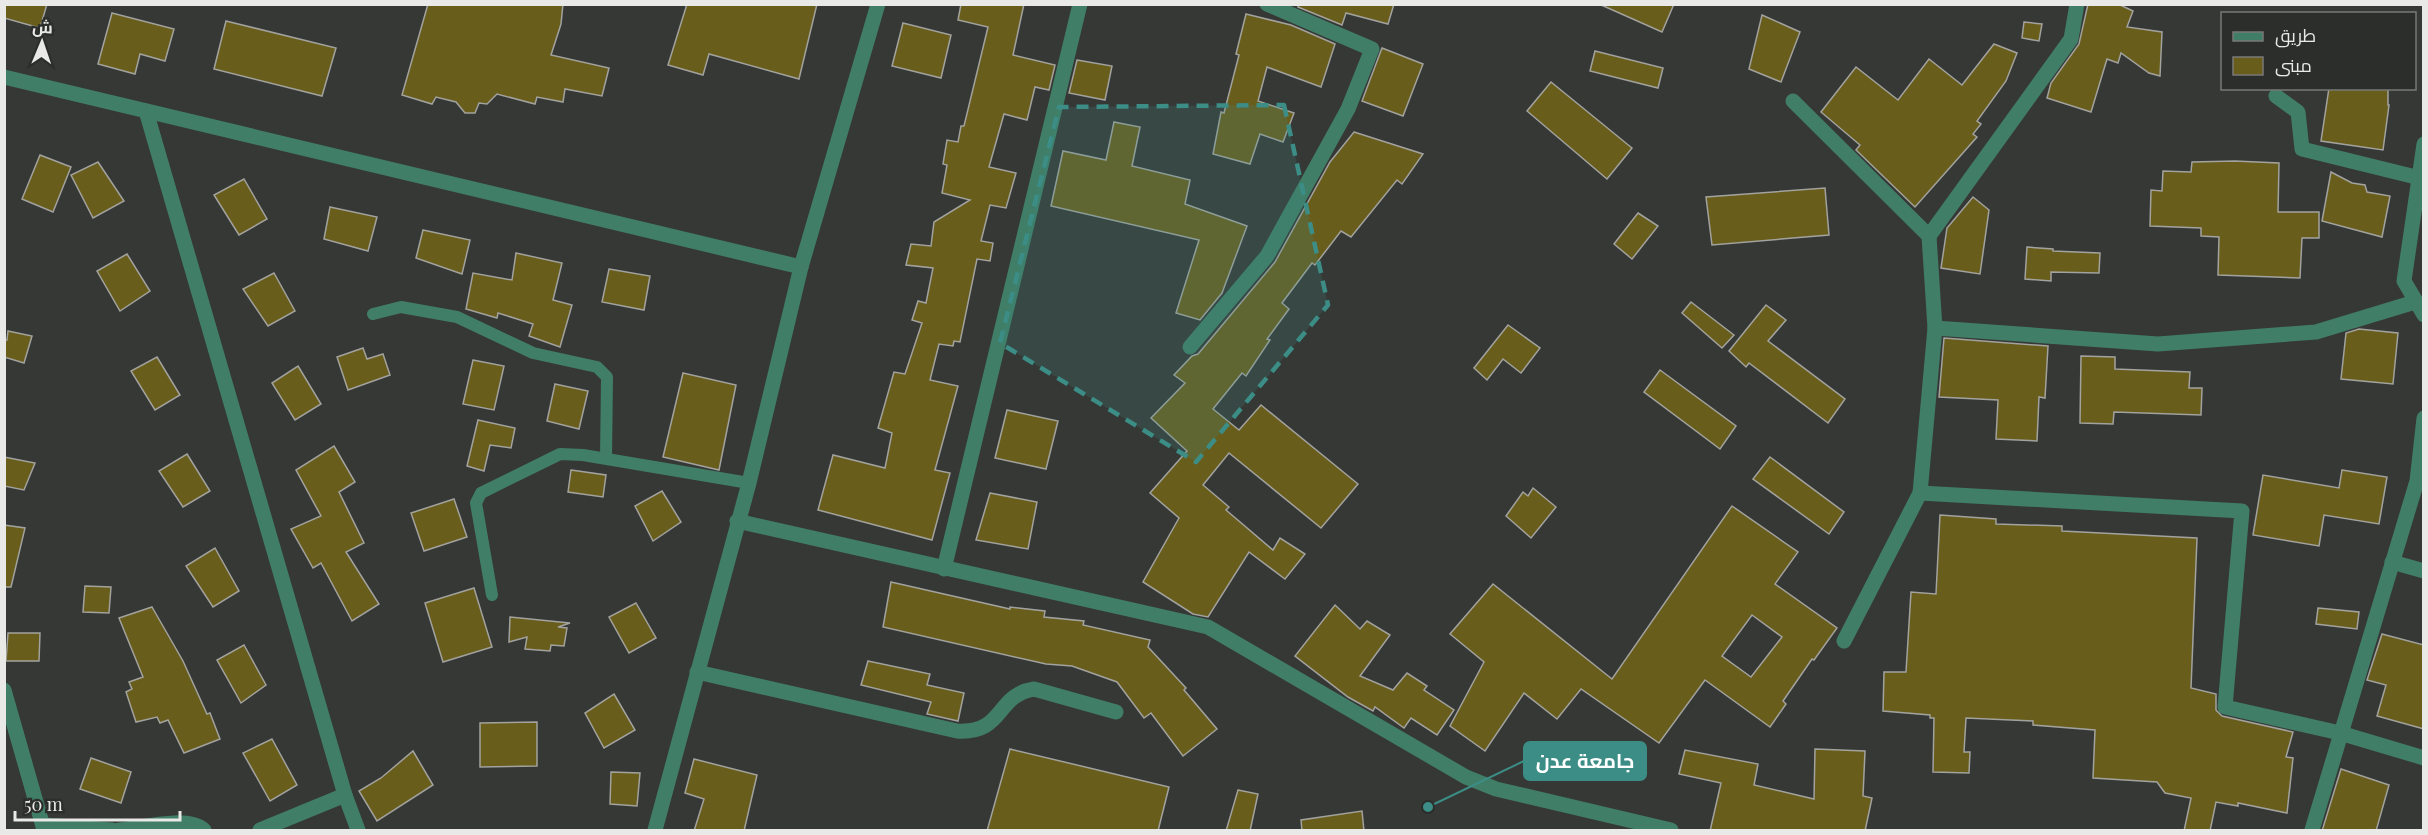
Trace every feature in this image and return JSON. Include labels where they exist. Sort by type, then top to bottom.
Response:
[{"type":"street","points":[[655,831],[749,483],[801,267],[878,4]]},
{"type":"street","points":[[944,569],[1080,4]]},
{"type":"street","points":[[1190,347],[1267,256],[1348,109],[1372,50],[1267,4]]},
{"type":"street","points":[[1844,641],[1920,493],[1935,328],[1929,236],[2071,39],[2077,4]]},
{"type":"street","points":[[4,76],[801,267]]},
{"type":"street","points":[[2276,96],[2298,112],[2302,149],[2421,178]]},
{"type":"street","points":[[1793,100],[1929,236]]},
{"type":"street","points":[[146,111],[345,795],[358,831]]},
{"type":"street","points":[[2424,144],[2421,178],[2404,280],[2424,315]]},
{"type":"street","points":[[1935,328],[2158,344],[2316,332],[2415,302]]},
{"type":"street","points":[[2312,831],[2392,562],[2420,482],[2424,418]]},
{"type":"street","points":[[1920,493],[2242,511],[2224,707],[2340,733],[2424,758]]},
{"type":"street","points":[[737,521],[1208,627],[1466,777],[1496,789],[1671,831]]},
{"type":"street","points":[[2392,562],[2424,571]]},
{"type":"street","points":[[697,672],[957,731],[974,732],[986,727],[998,717],[1010,698],[1023,690],[1034,689],[1116,712]]},
{"type":"street","points":[[4,690],[44,828],[112,831]]},
{"type":"street","points":[[260,831],[345,795]]},
{"type":"street","points":[[119,831],[185,822],[197,825],[204,831]]},
{"type":"lane","points":[[373,314],[401,307],[457,317],[533,353],[597,367],[607,377],[606,458]]},
{"type":"lane","points":[[492,595],[476,503],[481,493],[560,454],[583,454],[749,483]]},
{"type":"highlighted area","points":[[1284,105],[1328,305],[1196,462],[1000,343],[1059,107]]},
{"type":"building","points":[[4,4],[47,4],[40,28],[4,18]]},
{"type":"building","points":[[428,4],[563,4],[561,24],[551,55],[609,68],[602,96],[565,89],[563,102],[537,97],[535,104],[497,94],[487,104],[479,103],[475,113],[465,113],[456,102],[436,97],[432,104],[402,95]]},
{"type":"building","points":[[687,4],[817,4],[799,79],[709,54],[703,75],[668,65]]},
{"type":"building","points":[[961,4],[1024,4],[1013,55],[1055,65],[1049,90],[1035,87],[1027,120],[1004,114],[989,167],[1016,173],[1006,208],[990,205],[981,241],[993,243],[990,261],[977,259],[960,342],[954,341],[953,346],[939,344],[930,380],[958,386],[935,470],[950,473],[932,540],[818,510],[833,455],[885,468],[892,433],[878,428],[894,372],[905,374],[922,323],[912,320],[918,301],[926,303],[933,268],[906,265],[911,244],[931,246],[934,222],[970,200],[942,193],[947,165],[943,164],[947,140],[958,142],[961,126],[964,126],[988,27],[958,20]]},
{"type":"building","points":[[1299,4],[1394,4],[1388,24],[1346,13],[1342,25],[1298,7]]},
{"type":"building","points":[[1599,4],[1674,4],[1662,32]]},
{"type":"building","points":[[2088,4],[2118,4],[2133,11],[2127,27],[2162,32],[2160,76],[2149,73],[2121,53],[2118,63],[2107,59],[2091,112],[2047,98],[2051,83],[2079,44]]},
{"type":"building","points":[[112,13],[174,29],[165,61],[140,54],[135,74],[98,64]]},
{"type":"building","points":[[1246,14],[1291,25],[1335,44],[1321,87],[1267,67],[1258,101],[1294,113],[1283,142],[1260,134],[1250,164],[1213,154],[1221,112],[1224,113],[1239,55],[1236,54]]},
{"type":"building","points":[[1762,15],[1800,32],[1781,82],[1749,69]]},
{"type":"building","points":[[226,21],[336,48],[322,96],[214,69]]},
{"type":"building","points":[[2024,22],[2042,24],[2039,41],[2022,38]]},
{"type":"building","points":[[903,23],[951,35],[941,78],[892,66]]},
{"type":"building","points":[[1994,44],[2017,53],[2006,81],[1977,121],[1981,124],[1973,134],[1977,137],[1915,207],[1856,150],[1860,145],[1821,112],[1856,67],[1898,100],[1929,59],[1962,85]]},
{"type":"building","points":[[1382,48],[1423,64],[1403,116],[1362,101]]},
{"type":"building","points":[[1595,51],[1663,68],[1658,88],[1590,71]]},
{"type":"building","points":[[1077,60],[1112,66],[1105,100],[1069,93]]},
{"type":"building","points":[[1551,82],[1632,148],[1607,179],[1527,111]]},
{"type":"building","points":[[2329,90],[2388,90],[2389,105],[2383,150],[2321,141]]},
{"type":"building","points":[[1114,122],[1140,127],[1132,166],[1190,180],[1185,204],[1247,226],[1222,293],[1200,320],[1176,313],[1199,240],[1051,206],[1063,151],[1106,160]]},
{"type":"building","points":[[1354,132],[1423,154],[1402,184],[1397,180],[1351,237],[1341,231],[1315,265],[1312,263],[1282,303],[1289,309],[1267,339],[1270,340],[1246,376],[1242,373],[1213,409],[1239,430],[1261,405],[1358,484],[1321,528],[1229,453],[1203,485],[1229,507],[1226,510],[1273,550],[1280,538],[1305,554],[1285,579],[1249,552],[1208,617],[1193,614],[1143,582],[1179,518],[1150,493],[1187,451],[1151,418],[1185,383],[1174,375],[1192,356],[1198,354],[1275,262],[1330,162]]},
{"type":"building","points":[[40,155],[71,167],[53,212],[22,199]]},
{"type":"building","points":[[98,162],[124,201],[93,218],[71,175]]},
{"type":"building","points":[[2192,162],[2279,163],[2278,212],[2319,212],[2319,238],[2302,238],[2300,278],[2218,275],[2219,237],[2201,236],[2201,228],[2150,226],[2151,190],[2162,191],[2163,171],[2191,172]]},
{"type":"building","points":[[2331,172],[2352,183],[2365,185],[2367,192],[2390,196],[2382,237],[2322,221]]},
{"type":"building","points":[[244,179],[267,219],[239,235],[214,195]]},
{"type":"building","points":[[1825,188],[1829,235],[1712,245],[1706,197]]},
{"type":"building","points":[[1973,197],[1989,210],[1980,274],[1941,268],[1947,228]]},
{"type":"building","points":[[330,207],[377,217],[368,251],[324,239]]},
{"type":"building","points":[[1638,213],[1658,226],[1632,259],[1614,244]]},
{"type":"building","points":[[423,230],[470,240],[462,274],[416,258]]},
{"type":"building","points":[[2027,247],[2053,249],[2053,251],[2100,253],[2099,273],[2051,272],[2051,281],[2025,279]]},
{"type":"building","points":[[516,253],[562,263],[553,300],[572,305],[560,347],[529,336],[533,324],[498,313],[497,318],[466,309],[473,273],[512,280]]},
{"type":"building","points":[[127,254],[150,291],[120,311],[97,271]]},
{"type":"building","points":[[609,269],[650,276],[644,310],[602,302]]},
{"type":"building","points":[[274,273],[295,311],[268,326],[243,289]]},
{"type":"building","points":[[1691,302],[1734,335],[1722,348],[1682,313]]},
{"type":"building","points":[[1766,305],[1786,320],[1768,341],[1845,399],[1828,423],[1749,363],[1746,367],[1729,351]]},
{"type":"building","points":[[1508,325],[1540,348],[1521,373],[1503,359],[1487,380],[1474,368]]},
{"type":"building","points":[[2359,329],[2398,333],[2393,384],[2341,379],[2346,333]]},
{"type":"building","points":[[8,331],[32,336],[24,363],[4,357],[4,340],[7,340]]},
{"type":"building","points":[[1944,338],[2048,346],[2045,398],[2039,397],[2037,441],[1996,439],[1998,400],[1939,397]]},
{"type":"building","points":[[363,348],[367,359],[383,354],[390,375],[348,390],[337,357]]},
{"type":"building","points":[[2081,356],[2115,357],[2115,369],[2190,372],[2189,388],[2202,388],[2201,415],[2114,412],[2113,424],[2080,423]]},
{"type":"building","points":[[157,357],[180,395],[155,410],[131,371]]},
{"type":"building","points":[[473,360],[504,366],[494,410],[463,404]]},
{"type":"building","points":[[298,366],[321,404],[295,420],[272,383]]},
{"type":"building","points":[[1660,370],[1736,426],[1720,449],[1644,392]]},
{"type":"building","points":[[683,373],[736,385],[719,470],[663,457]]},
{"type":"building","points":[[555,384],[588,391],[579,429],[547,421]]},
{"type":"building","points":[[1007,410],[1058,421],[1046,469],[995,458]]},
{"type":"building","points":[[478,420],[515,428],[511,448],[490,445],[484,471],[467,466]]},
{"type":"building","points":[[334,446],[355,482],[339,492],[364,543],[346,552],[379,604],[352,621],[321,563],[313,568],[291,529],[321,516],[296,470]]},
{"type":"building","points":[[187,454],[210,491],[183,507],[159,471]]},
{"type":"building","points":[[4,457],[35,463],[24,490],[4,486]]},
{"type":"building","points":[[1770,457],[1844,512],[1829,534],[1753,479]]},
{"type":"building","points":[[571,470],[606,475],[603,497],[568,492]]},
{"type":"building","points":[[2342,470],[2387,477],[2379,524],[2324,515],[2319,546],[2253,535],[2263,475],[2339,488]]},
{"type":"building","points":[[1533,488],[1556,507],[1531,538],[1506,516],[1523,492],[1528,496]]},
{"type":"building","points":[[662,491],[681,522],[653,541],[635,506]]},
{"type":"building","points":[[990,493],[1037,502],[1028,549],[976,540]]},
{"type":"building","points":[[454,499],[467,537],[424,551],[411,513]]},
{"type":"building","points":[[1732,506],[1798,552],[1775,584],[1837,628],[1783,701],[1786,704],[1770,727],[1705,680],[1659,743],[1581,689],[1557,719],[1524,693],[1485,751],[1450,726],[1484,662],[1450,634],[1493,584],[1612,679]],"holes":[[[1752,615],[1782,637],[1751,677],[1722,656]]]},
{"type":"building","points":[[1940,515],[1996,519],[1996,524],[2062,526],[2062,531],[2197,538],[2191,688],[2216,694],[2216,710],[2222,716],[2293,732],[2286,757],[2293,758],[2287,813],[2238,803],[2238,806],[2216,802],[2210,831],[2184,831],[2191,798],[2165,793],[2157,782],[2093,778],[2095,730],[2033,725],[2033,721],[1966,718],[1964,752],[1970,752],[1969,773],[1933,772],[1934,718],[1930,718],[1930,715],[1883,711],[1884,672],[1906,672],[1911,592],[1936,594]]},
{"type":"building","points":[[4,525],[25,528],[11,587],[4,587]]},
{"type":"building","points":[[215,548],[239,591],[213,607],[186,566]]},
{"type":"building","points":[[891,582],[1010,609],[1010,607],[1045,611],[1044,617],[1084,621],[1083,625],[1150,640],[1148,647],[1186,688],[1184,690],[1217,729],[1183,756],[1151,713],[1144,718],[1117,682],[1072,666],[1046,664],[883,627]]},
{"type":"building","points":[[85,586],[111,587],[109,613],[83,612]]},
{"type":"building","points":[[474,588],[492,647],[443,662],[425,603]]},
{"type":"building","points":[[636,603],[656,638],[629,653],[609,617]]},
{"type":"building","points":[[1335,605],[1360,629],[1367,621],[1390,635],[1360,676],[1393,690],[1407,673],[1427,686],[1424,690],[1454,710],[1437,735],[1411,718],[1404,728],[1375,707],[1373,711],[1348,697],[1295,656]]},
{"type":"building","points":[[152,607],[183,661],[207,714],[210,713],[220,739],[184,753],[168,720],[160,723],[157,717],[136,722],[126,692],[132,689],[129,682],[143,677],[119,618]]},
{"type":"building","points":[[2318,608],[2359,612],[2357,629],[2316,624]]},
{"type":"building","points":[[510,617],[570,623],[558,627],[567,628],[564,646],[551,645],[550,651],[525,649],[527,637],[509,642]]},
{"type":"building","points":[[8,633],[40,633],[39,661],[6,661]]},
{"type":"building","points":[[2382,634],[2424,645],[2424,729],[2377,716],[2386,685],[2367,680]]},
{"type":"building","points":[[244,645],[266,685],[241,703],[217,660]]},
{"type":"building","points":[[868,661],[930,674],[927,685],[964,693],[958,721],[927,714],[931,702],[861,685]]},
{"type":"building","points":[[614,694],[635,730],[604,748],[585,713]]},
{"type":"building","points":[[537,722],[537,766],[480,767],[480,723]]},
{"type":"building","points":[[272,739],[297,785],[270,801],[243,753]]},
{"type":"building","points":[[1010,749],[1169,787],[1158,831],[987,831]]},
{"type":"building","points":[[1815,749],[1865,751],[1863,796],[1872,798],[1865,831],[1710,831],[1721,783],[1679,774],[1685,750],[1758,764],[1754,785],[1814,799]]},
{"type":"building","points":[[413,751],[433,785],[377,821],[359,791],[381,778]]},
{"type":"building","points":[[91,758],[131,772],[121,803],[80,789]]},
{"type":"building","points":[[694,759],[757,775],[744,831],[694,831],[704,799],[685,793]]},
{"type":"building","points":[[2341,769],[2389,785],[2376,831],[2322,831]]},
{"type":"building","points":[[611,772],[640,773],[637,806],[610,804]]},
{"type":"building","points":[[1238,790],[1258,794],[1250,831],[1226,831]]},
{"type":"building","points":[[1362,811],[1364,831],[1302,831],[1301,820]]},
{"type":"place","name":"جامعة عدن","points":[[1428,807]]}]
